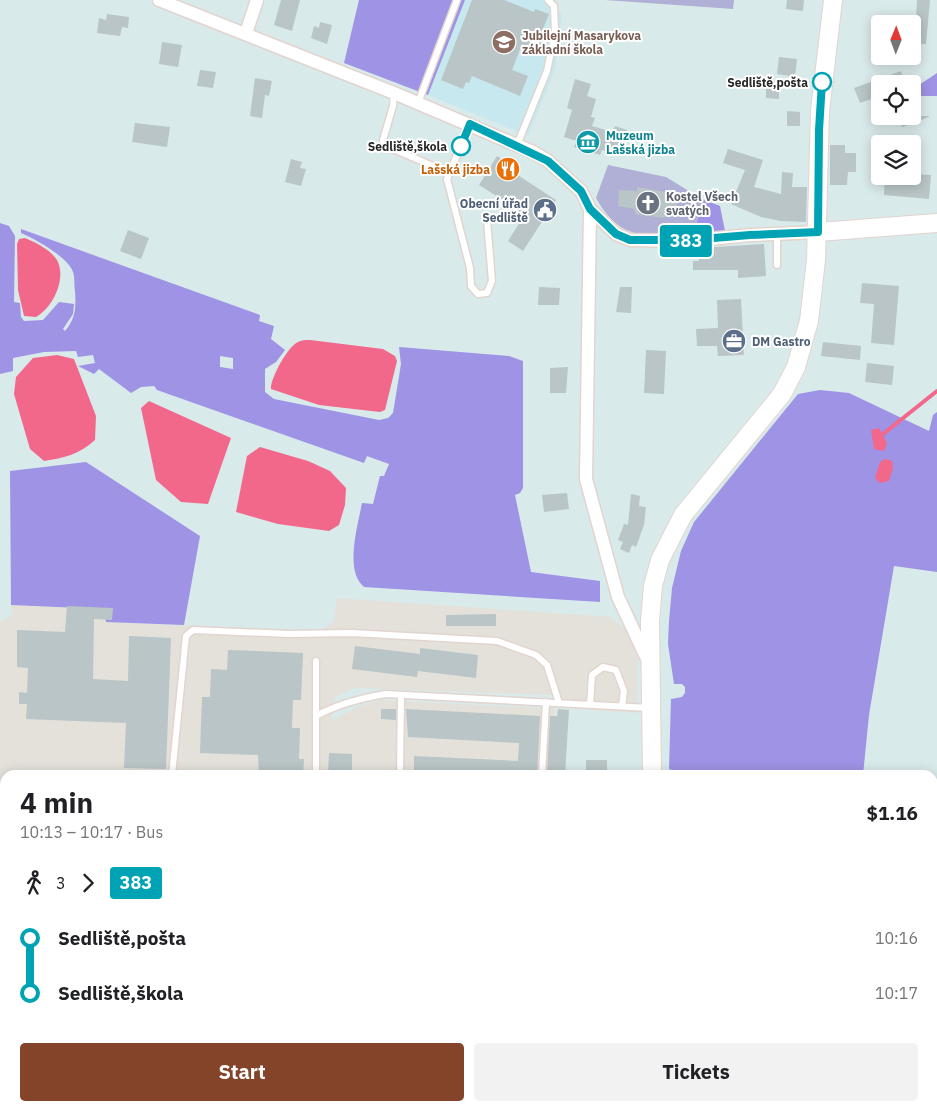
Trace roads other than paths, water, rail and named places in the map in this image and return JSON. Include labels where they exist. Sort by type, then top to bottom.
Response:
[{"type":"main road","points":[[652,770],[651,602],[660,560],[683,515],[771,410],[791,378],[802,349],[812,305],[818,232],[820,110],[833,0]]},
{"type":"main road","points":[[818,232],[937,223]]},
{"type":"street","points":[[159,0],[394,93],[517,145],[548,161],[581,191],[590,209],[616,234],[630,240],[689,240],[818,232]]},
{"type":"street","points":[[246,34],[256,0]]},
{"type":"street","points":[[590,209],[586,479],[618,597],[650,666]]},
{"type":"lane","points":[[418,103],[457,0]]},
{"type":"lane","points":[[517,145],[547,71],[555,33],[554,6],[548,0]]},
{"type":"lane","points":[[394,93],[393,106],[383,140],[384,145],[450,173]]},
{"type":"lane","points":[[470,124],[447,179],[470,268],[471,286],[478,294],[487,294],[492,281],[487,220]]},
{"type":"lane","points":[[777,265],[778,233]]},
{"type":"lane","points":[[173,770],[186,636],[193,630],[288,634],[352,633],[497,641],[536,655],[547,665],[559,703]]},
{"type":"lane","points":[[316,661],[316,770]]},
{"type":"lane","points":[[590,705],[592,675],[603,667],[616,670],[624,691],[622,706]]},
{"type":"lane","points":[[316,716],[332,707],[361,698],[386,694],[651,708]]},
{"type":"lane","points":[[400,770],[401,695]]},
{"type":"lane","points":[[542,770],[546,702]]},
{"type":"waterway","points":[[883,434],[937,391]]},
{"type":"place","name":"Jubilejní Masarykova základní škola","points":[[504,42]]},
{"type":"place","name":"Sedliště,pošta","points":[[822,82]]},
{"type":"place","name":"Muzeum Lašská jizba","points":[[588,142]]},
{"type":"place","name":"Sedliště,škola","points":[[461,146]]},
{"type":"place","name":"Lašská jizba","points":[[508,169]]},
{"type":"place","name":"Kostel Všech svatých","points":[[648,203]]},
{"type":"place","name":"Obecní úřad Sedliště","points":[[545,210]]},
{"type":"place","name":"DM Gastro","points":[[734,341]]}]
